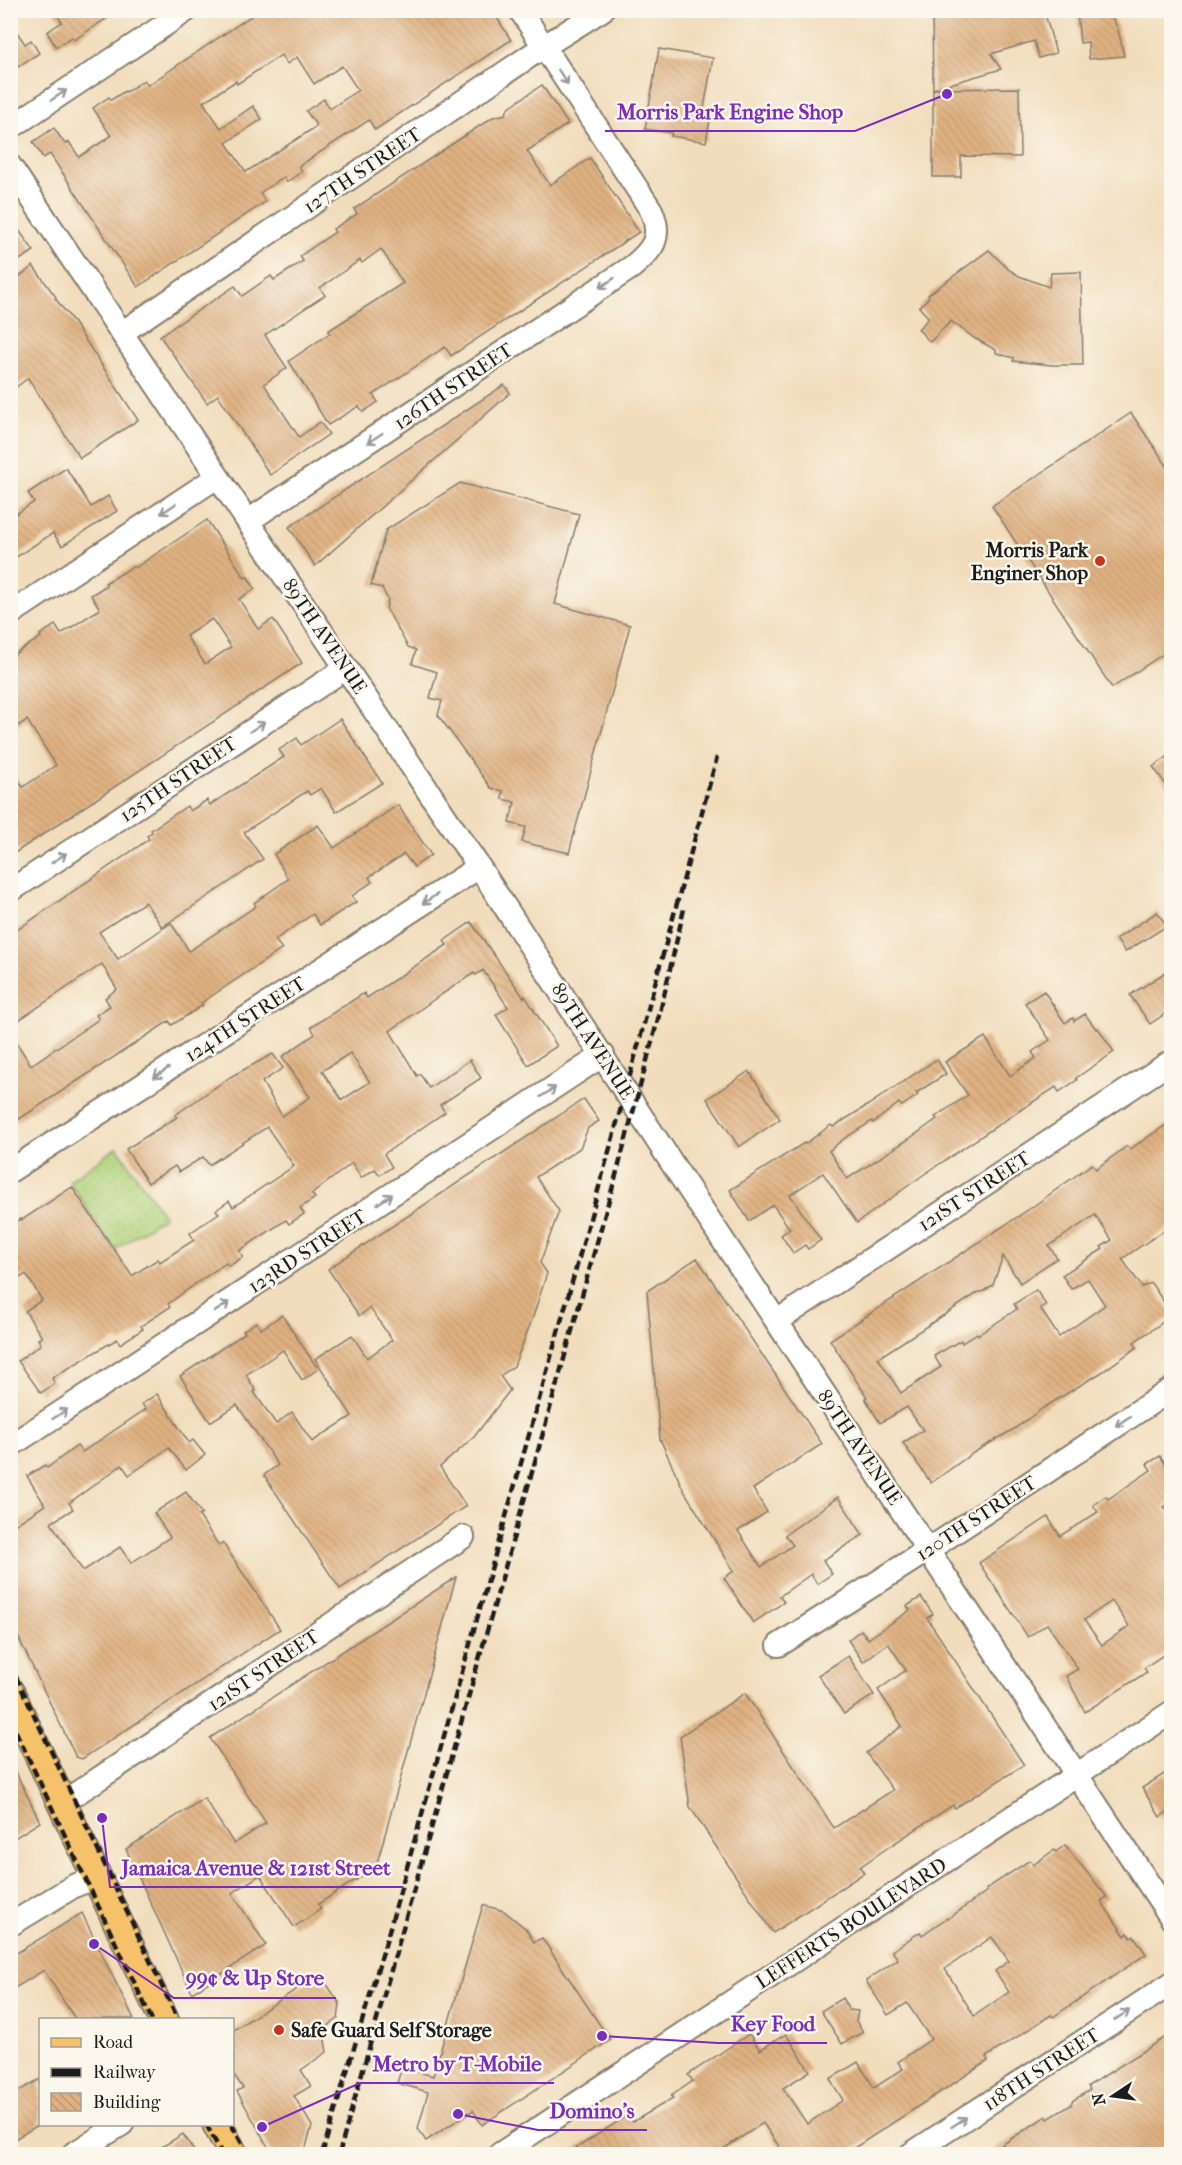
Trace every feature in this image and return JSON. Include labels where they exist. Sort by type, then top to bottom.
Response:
[{"type":"main road","points":[[10,1693],[164,2018]]},
{"type":"main road","points":[[219,2126],[233,2154]]},
{"type":"street","points":[[10,128],[188,10]]},
{"type":"street","points":[[520,10],[543,47]]},
{"type":"street","name":"127TH STREET","points":[[123,332],[543,47],[602,10]]},
{"type":"street","name":"126TH STREET","points":[[248,521],[632,267],[653,247],[656,242],[656,230],[651,210],[543,47]]},
{"type":"street","name":"89TH AVENUE","points":[[10,166],[479,867],[1172,1919]]},
{"type":"street","points":[[10,614],[217,477]]},
{"type":"street","name":"125TH STREET","points":[[10,891],[346,668]]},
{"type":"street","name":"124TH STREET","points":[[10,1171],[479,867]]},
{"type":"street","name":"123RD STREET","points":[[10,1446],[603,1055]]},
{"type":"street","name":"121ST STREET","points":[[777,1321],[1172,1061]]},
{"type":"street","name":"120TH STREET","points":[[779,1645],[1172,1389]]},
{"type":"street","name":"121ST STREET","points":[[62,1803],[463,1537]]},
{"type":"street","name":"LEFFERTS BOULEVARD","points":[[500,2154],[1172,1712]]},
{"type":"street","points":[[10,1924],[74,1886],[97,1877]]},
{"type":"street","name":"118TH STREET","points":[[910,2154],[1172,1983]]},
{"type":"street","points":[[73,2154],[119,2126]]},
{"type":"green space","points":[[117,1147],[164,1216],[115,1250],[69,1181]]},
{"type":"building","points":[[54,10],[119,10],[74,40],[72,37],[56,47],[47,32],[62,22]]},
{"type":"building","points":[[260,10],[492,10],[511,40],[375,130],[369,120],[299,166],[302,171],[287,182],[284,177],[260,193],[265,202],[138,287],[50,154],[43,158],[33,142],[54,128],[65,144],[69,142],[79,157],[111,136],[93,108],[109,97],[111,100],[144,80],[148,85]],"holes":[[[281,55],[287,64],[297,57],[314,84],[342,66],[358,90],[330,109],[324,99],[306,111],[317,126],[246,172],[226,143],[262,119],[253,106],[221,128],[203,102],[236,81],[237,84]]]},
{"type":"building","points":[[932,10],[960,10],[960,16],[979,10],[1044,10],[1056,53],[1039,58],[1034,41],[991,54],[1001,69],[933,89]]},
{"type":"building","points":[[1109,11],[1118,29],[1124,56],[1089,59],[1088,42],[1080,43],[1077,13]]},
{"type":"building","points":[[10,22],[25,44],[31,40],[39,53],[10,72]]},
{"type":"building","points":[[659,49],[713,58],[702,119],[710,120],[706,142],[645,129]]},
{"type":"building","points":[[542,85],[568,124],[527,151],[550,185],[590,158],[639,232],[451,356],[445,347],[373,395],[378,402],[363,412],[359,406],[328,425],[289,361],[330,333],[328,331],[403,283],[381,249],[362,263],[360,260],[320,288],[325,295],[265,335],[287,368],[264,384],[299,437],[320,422],[329,434],[270,475],[218,395],[207,403],[160,336],[235,286],[242,296],[271,276],[274,280],[288,271],[303,261],[300,256],[335,232],[333,229],[357,214],[354,209],[493,117],[506,114],[508,108]]},
{"type":"building","points":[[1019,88],[1020,157],[961,156],[961,177],[933,177],[933,89]]},
{"type":"building","points":[[10,218],[34,251],[18,261],[10,249]]},
{"type":"building","points":[[989,250],[1008,269],[1019,276],[1049,287],[1051,273],[1081,272],[1083,365],[1013,361],[1014,358],[996,353],[996,350],[974,338],[951,321],[930,342],[918,329],[929,318],[919,307],[929,297],[928,295]]},
{"type":"building","points":[[33,266],[72,320],[138,420],[80,458],[28,378],[10,392],[10,284]]},
{"type":"building","points":[[504,385],[510,393],[315,566],[289,527]]},
{"type":"building","name":"Morris Park Enginer Shop","points":[[1131,413],[1172,473],[1172,648],[1112,688],[992,506]]},
{"type":"building","points":[[66,468],[91,507],[108,496],[117,511],[62,546],[53,533],[10,561],[10,518],[34,502],[28,493]]},
{"type":"building","points":[[460,483],[579,514],[555,604],[630,625],[569,853],[522,842],[526,827],[509,823],[515,802],[502,799],[503,791],[491,788],[438,715],[442,701],[430,698],[437,672],[412,664],[416,650],[408,647],[386,608],[388,600],[382,588],[371,585],[386,530]]},
{"type":"building","points":[[207,520],[245,578],[247,576],[255,589],[239,599],[258,629],[273,619],[302,663],[10,856],[10,768],[23,787],[56,765],[27,720],[10,731],[10,657],[55,625],[61,634],[100,609],[91,595],[107,585],[105,583],[134,566],[135,568]],"holes":[[[212,619],[231,647],[205,664],[186,636]]]},
{"type":"building","points":[[340,719],[382,783],[336,812],[321,788],[310,795],[307,791],[244,832],[263,859],[231,881],[162,927],[145,902],[99,932],[118,959],[171,923],[189,951],[256,906],[254,903],[288,879],[274,854],[318,825],[334,848],[398,805],[431,855],[414,867],[404,854],[369,877],[372,882],[352,896],[356,902],[320,925],[313,914],[275,940],[282,949],[201,1003],[203,1005],[172,1025],[169,1021],[10,1125],[10,1033],[31,1065],[99,1019],[96,1015],[110,1006],[105,998],[117,989],[102,964],[10,1026],[10,935],[149,839],[147,836],[152,832],[151,830],[187,806],[190,811],[207,800],[210,805],[284,757],[279,750],[297,738],[301,745]]},
{"type":"building","points":[[1172,754],[1172,793],[1153,767]]},
{"type":"building","points":[[1157,912],[1167,926],[1125,952],[1116,939]]},
{"type":"building","points":[[471,922],[524,998],[525,996],[557,1046],[528,1065],[496,1015],[508,1007],[483,970],[476,975],[474,973],[436,998],[390,1031],[417,1076],[420,1074],[429,1088],[470,1060],[481,1078],[440,1105],[445,1112],[384,1154],[392,1167],[380,1175],[375,1169],[361,1178],[352,1163],[312,1194],[315,1198],[300,1208],[304,1214],[289,1224],[286,1220],[239,1251],[243,1257],[229,1266],[226,1263],[198,1282],[168,1304],[170,1307],[141,1326],[143,1329],[120,1344],[117,1339],[52,1378],[55,1383],[41,1393],[18,1361],[41,1344],[38,1339],[42,1337],[25,1311],[42,1300],[26,1274],[10,1284],[10,1225],[22,1220],[72,1187],[132,1276],[158,1259],[160,1262],[194,1240],[190,1233],[219,1213],[216,1210],[229,1201],[233,1207],[294,1166],[267,1127],[209,1165],[203,1157],[179,1172],[175,1166],[148,1183],[126,1149],[177,1117],[175,1115],[232,1076],[273,1054],[283,1068],[262,1082],[282,1116],[310,1097],[282,1057],[315,1034],[311,1027],[364,993],[367,998],[447,945],[444,941]],"holes":[[[350,1053],[370,1082],[342,1100],[322,1071]]]},
{"type":"building","points":[[1172,968],[1172,1009],[1150,1024],[1130,995]]},
{"type":"building","points":[[1044,991],[1065,1023],[1073,1018],[1074,1021],[1085,1014],[1096,1029],[1098,1028],[1114,1052],[1059,1092],[1056,1087],[1019,1111],[923,1175],[857,1223],[823,1173],[790,1195],[821,1240],[808,1249],[805,1245],[793,1253],[781,1235],[790,1229],[773,1205],[749,1221],[730,1190],[805,1144],[831,1125],[833,1127],[868,1105],[937,1059],[946,1074],[916,1093],[918,1095],[902,1106],[899,1103],[829,1151],[847,1179],[909,1139],[937,1119],[935,1117],[968,1095],[945,1062],[985,1037],[1010,1076],[1036,1058],[1032,1052],[1050,1040],[1025,1003]]},
{"type":"building","points":[[749,1071],[780,1119],[739,1147],[707,1099]]},
{"type":"building","points":[[584,1099],[599,1121],[588,1128],[580,1148],[536,1177],[559,1211],[540,1263],[547,1273],[533,1317],[514,1366],[500,1376],[510,1390],[474,1437],[440,1467],[466,1506],[340,1589],[264,1475],[278,1465],[237,1405],[210,1422],[180,1376],[245,1333],[243,1331],[256,1322],[261,1329],[282,1315],[318,1369],[302,1380],[283,1350],[246,1375],[256,1391],[254,1392],[276,1424],[292,1412],[312,1442],[352,1416],[315,1359],[352,1335],[367,1358],[392,1340],[370,1308],[359,1316],[328,1269]]},
{"type":"building","points":[[1172,1121],[1172,1225],[1122,1259],[1142,1287],[1151,1283],[1172,1316],[1134,1342],[1137,1347],[1102,1372],[973,1453],[931,1483],[903,1443],[923,1430],[907,1407],[880,1423],[865,1398],[867,1397],[830,1340],[1028,1210],[1092,1164],[1096,1169],[1127,1146],[1130,1149]],"holes":[[[1095,1215],[1112,1240],[1101,1247],[1103,1249],[1062,1275],[1071,1289],[1088,1279],[1105,1305],[1059,1337],[1040,1308],[1046,1305],[1036,1290],[1014,1304],[1017,1309],[978,1335],[977,1333],[962,1343],[961,1340],[934,1356],[941,1367],[901,1393],[878,1358],[993,1285],[1003,1256],[1020,1283],[1057,1258],[1049,1246]]]},
{"type":"building","points":[[697,1258],[822,1444],[753,1489],[767,1512],[738,1531],[761,1567],[793,1545],[785,1535],[838,1497],[863,1535],[823,1560],[832,1574],[817,1584],[811,1574],[780,1596],[784,1602],[753,1623],[724,1578],[734,1571],[684,1491],[660,1439],[647,1291]]},
{"type":"building","points":[[157,1394],[189,1443],[193,1440],[205,1455],[186,1470],[169,1448],[129,1475],[122,1465],[69,1503],[73,1509],[51,1523],[83,1571],[120,1547],[131,1563],[170,1537],[154,1513],[186,1492],[202,1514],[199,1516],[219,1546],[223,1543],[280,1629],[82,1759],[76,1757],[10,1620],[10,1528],[45,1505],[27,1476],[45,1465],[47,1468],[77,1446],[82,1452],[146,1409],[142,1404]]},
{"type":"building","points":[[1160,1456],[1166,1465],[1172,1461],[1172,1502],[1164,1507],[1172,1518],[1172,1649],[1144,1668],[1147,1672],[1085,1712],[1066,1676],[1078,1669],[1047,1624],[1028,1637],[979,1563],[1048,1517],[1060,1536],[1098,1512],[1093,1505],[1106,1496],[1108,1499],[1151,1470],[1147,1464]],"holes":[[[1112,1601],[1129,1626],[1102,1645],[1084,1620]]]},
{"type":"building","points":[[456,1577],[376,1867],[318,1904],[321,1909],[294,1927],[260,1875],[232,1893],[266,1945],[192,1993],[126,1849],[204,1798],[234,1844],[266,1823],[210,1738]]},
{"type":"building","points":[[921,1597],[933,1614],[927,1618],[1024,1765],[955,1808],[953,1805],[890,1846],[860,1867],[864,1873],[773,1933],[690,1807],[680,1736],[745,1693],[834,1828],[893,1790],[866,1753],[902,1726],[878,1690],[906,1670],[888,1643],[863,1662],[848,1640],[861,1630],[868,1639],[910,1610],[907,1606]]},
{"type":"building","points":[[848,1656],[874,1695],[844,1714],[818,1675]]},
{"type":"building","points":[[10,1760],[40,1822],[10,1841]]},
{"type":"building","points":[[1164,1774],[1166,1778],[1172,1776],[1172,1809],[1160,1817],[1142,1788]]},
{"type":"building","points":[[1065,1845],[1107,1897],[1101,1901],[1125,1936],[1128,1933],[1131,1938],[1134,1936],[1146,1954],[1053,2017],[1051,2015],[986,2057],[988,2061],[845,2154],[784,2154],[763,2123],[716,2154],[567,2154],[628,2115],[633,2122],[673,2098],[671,2096],[693,2081],[688,2075],[749,2034],[760,2050],[786,2034],[810,2071],[783,2088],[807,2124],[843,2100],[830,2079],[858,2062],[874,2088],[903,2069],[898,2062],[931,2039],[907,2003],[888,2015],[866,1981],[898,1959],[892,1951],[920,1932],[922,1935],[948,1919],[987,1891],[986,1889],[1030,1860],[1033,1865],[1054,1850],[1056,1852]],"holes":[[[992,1937],[1009,1961],[995,1971],[1009,1992],[974,2016],[945,1969]]]},
{"type":"building","points":[[483,1905],[504,1911],[526,1929],[534,1942],[542,1938],[610,2040],[482,2125],[473,2110],[426,2141],[418,2129],[428,2092],[397,2083],[402,2067],[433,2076]]},
{"type":"building","points":[[82,1913],[134,2018],[74,2018],[44,1970],[10,1991],[10,1957]]},
{"type":"building","points":[[320,1974],[340,2004],[338,2019],[323,2029],[327,2052],[301,2070],[311,2086],[294,2096],[312,2126],[304,2154],[272,2154],[237,2091],[243,2088],[234,2075],[234,2030]]},
{"type":"building","points":[[842,1998],[849,2010],[858,2011],[856,2021],[863,2032],[842,2044],[821,2011]]},
{"type":"building","points":[[1172,2033],[1172,2154],[988,2154],[1046,2116],[1048,2119],[1071,2105],[1072,2101],[1090,2090],[1088,2086]]},
{"type":"building","points":[[39,2080],[39,2125],[10,2142],[10,2096]]},
{"type":"building","points":[[183,2134],[196,2154],[150,2154]]},
{"type":"railway","points":[[322,2154],[383,1952],[610,1148],[717,757]]},
{"type":"railway","points":[[339,2154],[620,1161],[661,1008],[684,909]]},
{"type":"railway","points":[[10,1664],[177,2018]]},
{"type":"railway","points":[[10,1719],[151,2018]]},
{"type":"railway","points":[[207,2126],[222,2154]]},
{"type":"railway","points":[[232,2126],[248,2154]]},
{"type":"place","name":"Morris Park Engine Shop","points":[[947,94]]},
{"type":"place","name":"Morris Park Enginer Shop","points":[[1100,561]]},
{"type":"place","name":"Jamaica Avenue & 121st Street","points":[[102,1818]]},
{"type":"place","name":"99¢ & Up Store","points":[[94,1944]]},
{"type":"place","name":"Safe Guard Self Storage","points":[[279,2030]]},
{"type":"place","name":"Key Food","points":[[602,2036]]},
{"type":"place","name":"Domino's","points":[[458,2114]]},
{"type":"place","name":"Metro by T-Mobile","points":[[262,2127]]}]
